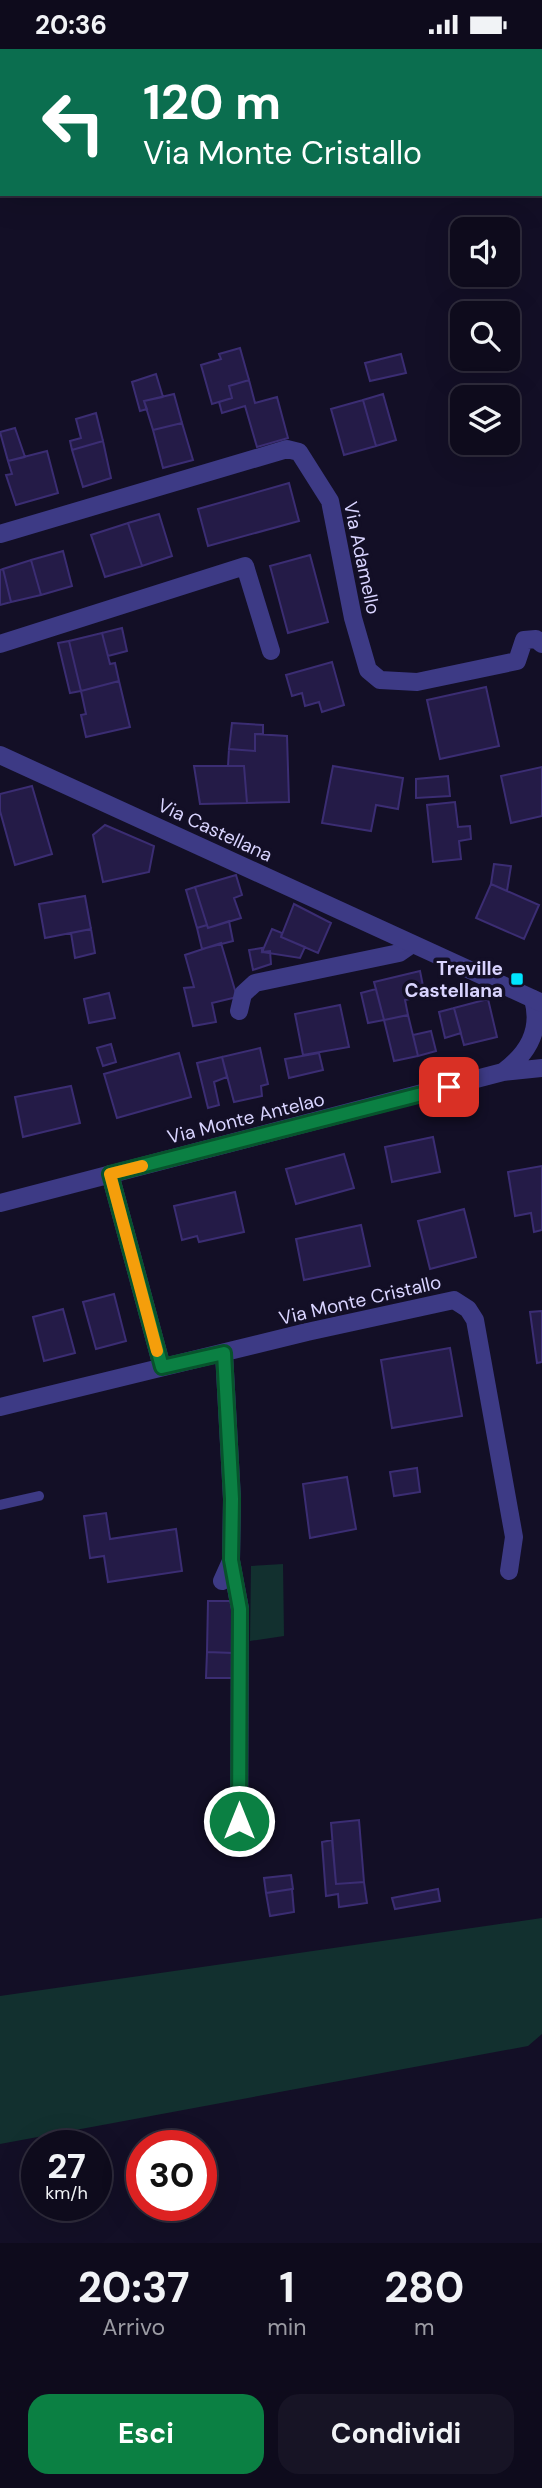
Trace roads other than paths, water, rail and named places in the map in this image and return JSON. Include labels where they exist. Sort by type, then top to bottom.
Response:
[{"type":"street","name":"Via Adamello","points":[[0,534],[287,449],[299,452],[330,501],[353,618],[368,670],[380,680],[416,682],[517,661],[524,640],[536,639],[542,644]]},
{"type":"street","points":[[0,644],[245,566],[271,650]]},
{"type":"street","name":"Via Castellana","points":[[0,755],[538,1001]]},
{"type":"street","points":[[239,1011],[243,994],[255,983],[399,953],[412,944]]},
{"type":"street","points":[[503,1072],[523,1056],[537,1036],[540,1011],[538,1001]]},
{"type":"street","name":"Via Monte Antelao","points":[[0,1203],[503,1072],[542,1068]]},
{"type":"street","points":[[110,1174],[162,1367]]},
{"type":"street","name":"Via Monte Cristallo","points":[[0,1407],[454,1300],[468,1309],[475,1320],[514,1537],[509,1571]]},
{"type":"street","points":[[224,1353],[232,1499],[231,1560],[240,1609],[239,1848],[255,1844]]},
{"type":"street","points":[[222,1581],[231,1560]]},
{"type":"lane","points":[[0,1505],[39,1496]]},
{"type":"place","name":"Treville Castellana","points":[[517,979]]}]
